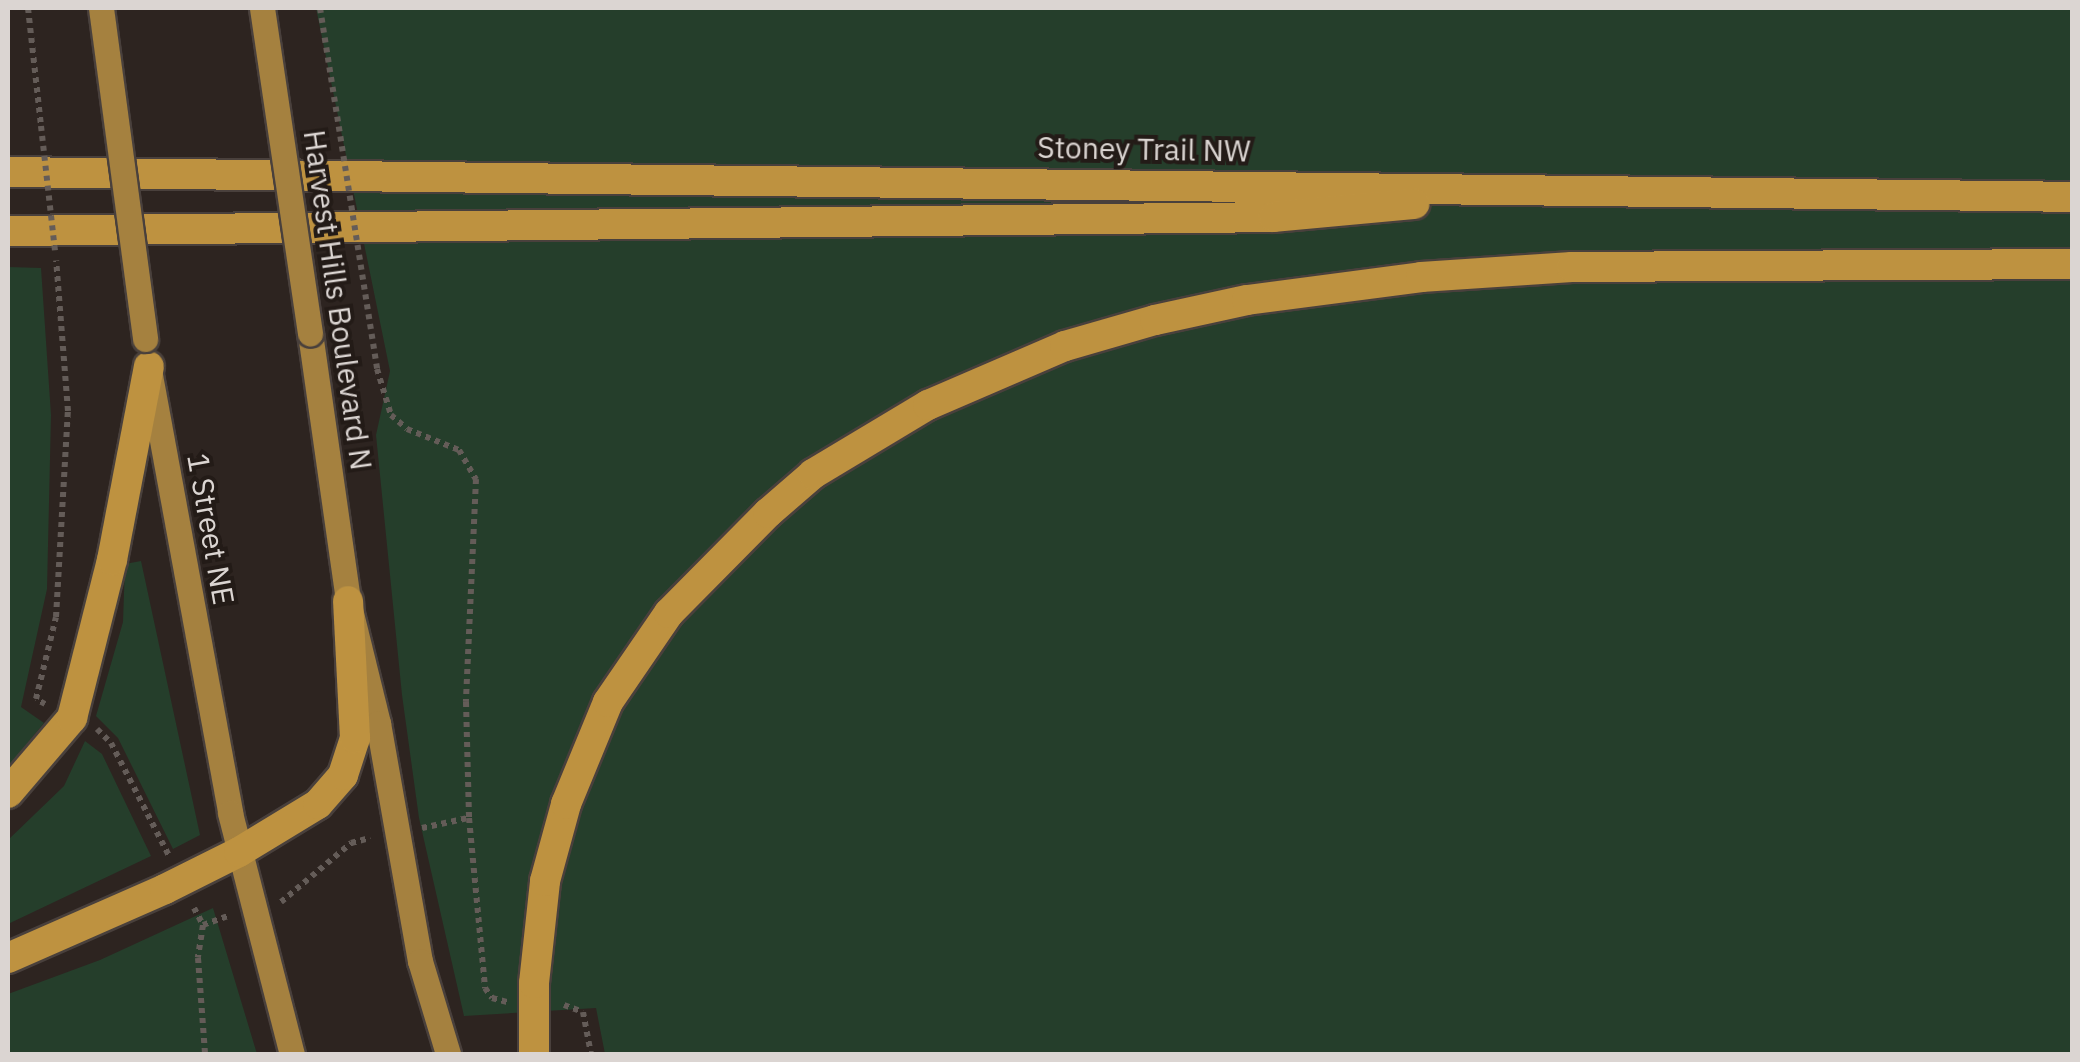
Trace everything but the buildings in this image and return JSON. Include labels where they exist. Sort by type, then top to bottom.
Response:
[{"type":"highway","name":"Stoney Trail NW","points":[[8,172],[2072,197]]},
{"type":"highway","points":[[8,231],[1274,217],[1586,189]]},
{"type":"highway","points":[[534,1054],[534,983],[545,881],[566,804],[608,702],[670,613],[768,513],[813,474],[928,405],[1065,346],[1155,320],[1247,300],[1421,277],[1572,267],[2072,264]]},
{"type":"highway","points":[[8,793],[72,718],[112,560],[147,352]]},
{"type":"highway","points":[[8,958],[79,930],[239,852],[318,804],[343,775],[356,738],[348,601]]},
{"type":"main road","name":"1 Street NE","points":[[101,8],[147,352],[239,852],[292,1054]]},
{"type":"main road","name":"Harvest Hills Boulevard N","points":[[262,8],[348,601]]},
{"type":"main road","points":[[348,601],[378,723],[420,962],[448,1054]]},
{"type":"path","points":[[28,8],[67,365]]},
{"type":"path","points":[[320,8],[377,369],[391,415],[408,429],[459,450],[476,479],[466,702],[469,818],[485,988],[492,998],[508,1002]]},
{"type":"path","points":[[205,1054],[198,958],[203,924],[289,900],[351,843],[469,818]]},
{"type":"path","points":[[560,1003],[583,1012],[591,1054]]},
{"type":"green space","points":[[316,8],[2072,8],[2072,1054],[605,1054],[596,1008],[464,1016],[419,818],[402,695],[376,435],[390,371]]},
{"type":"green space","points":[[8,267],[41,268],[51,415],[47,589],[21,707],[44,723],[8,767]]},
{"type":"green space","points":[[141,561],[200,835],[173,849],[118,738],[96,716],[123,622],[125,564]]},
{"type":"green space","points":[[85,741],[102,754],[151,856],[8,924],[8,840],[64,786]]},
{"type":"green space","points":[[213,908],[257,1054],[8,1054],[8,994],[100,960]]}]
